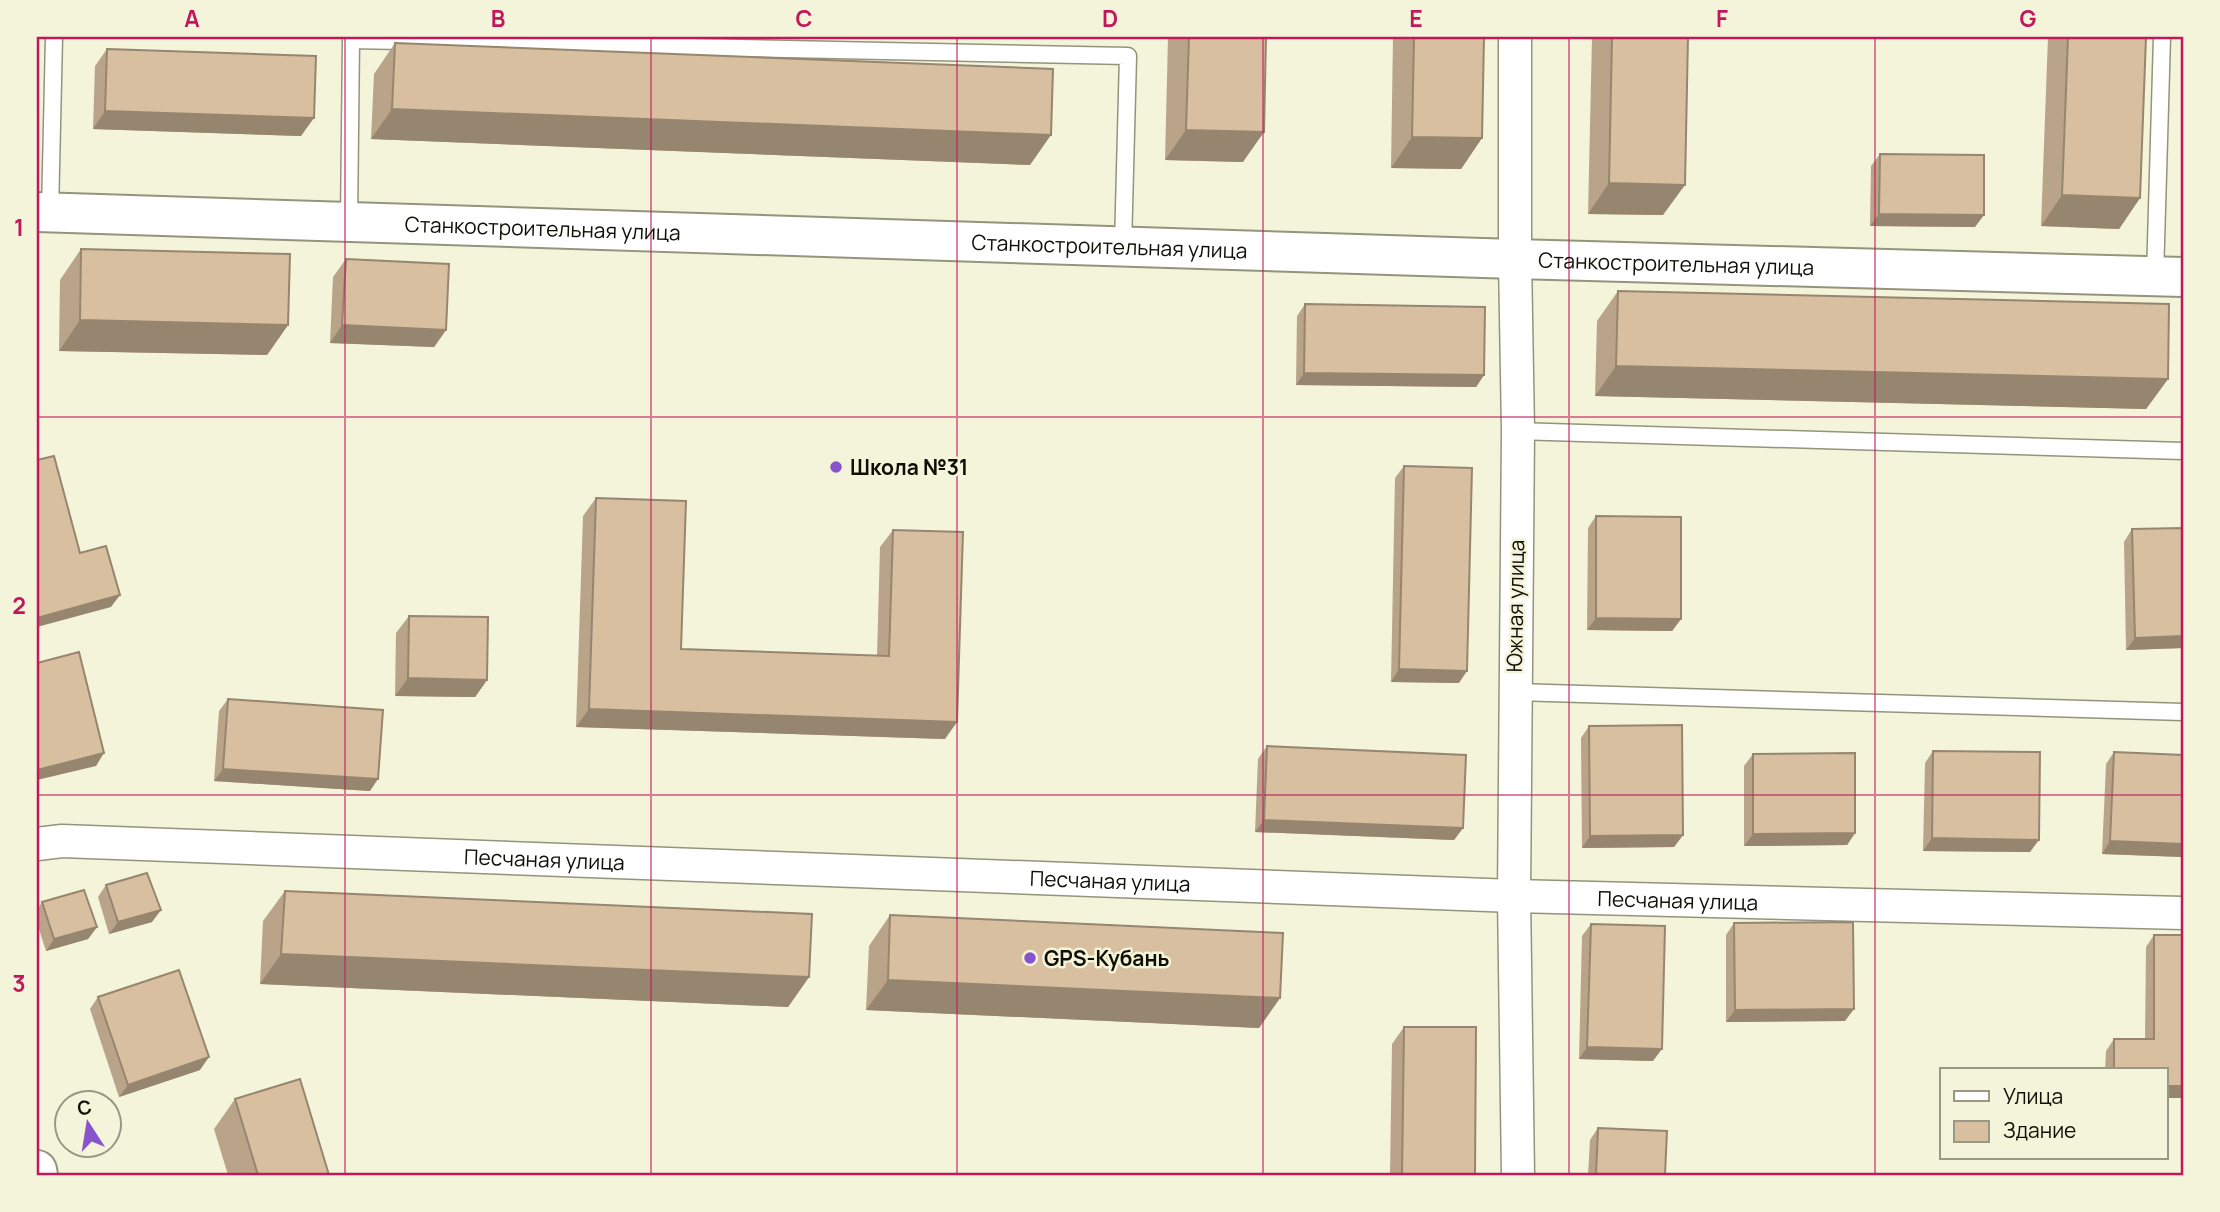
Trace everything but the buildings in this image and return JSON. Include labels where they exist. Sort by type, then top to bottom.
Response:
[{"type":"street","name":"Южная улица","points":[[1515,37],[1518,431],[1514,896],[1518,1175]]},
{"type":"street","name":"Станкостроительная улица","points":[[43,212],[2169,277]]},
{"type":"street","name":"Песчаная улица","points":[[37,844],[62,841],[1514,896],[2183,913]]},
{"type":"street","points":[[37,1170],[38,1175]]},
{"type":"lane","points":[[43,212],[54,37]]},
{"type":"lane","points":[[2162,37],[2169,277]]},
{"type":"lane","points":[[349,222],[351,40],[1128,56],[1123,246]]},
{"type":"lane","points":[[1518,431],[2183,451]]},
{"type":"lane","points":[[1514,692],[2183,712]]},
{"type":"place","name":"Школа №31","points":[[836,467]]},
{"type":"place","name":"GPS-Кубань","points":[[1030,958]]}]
